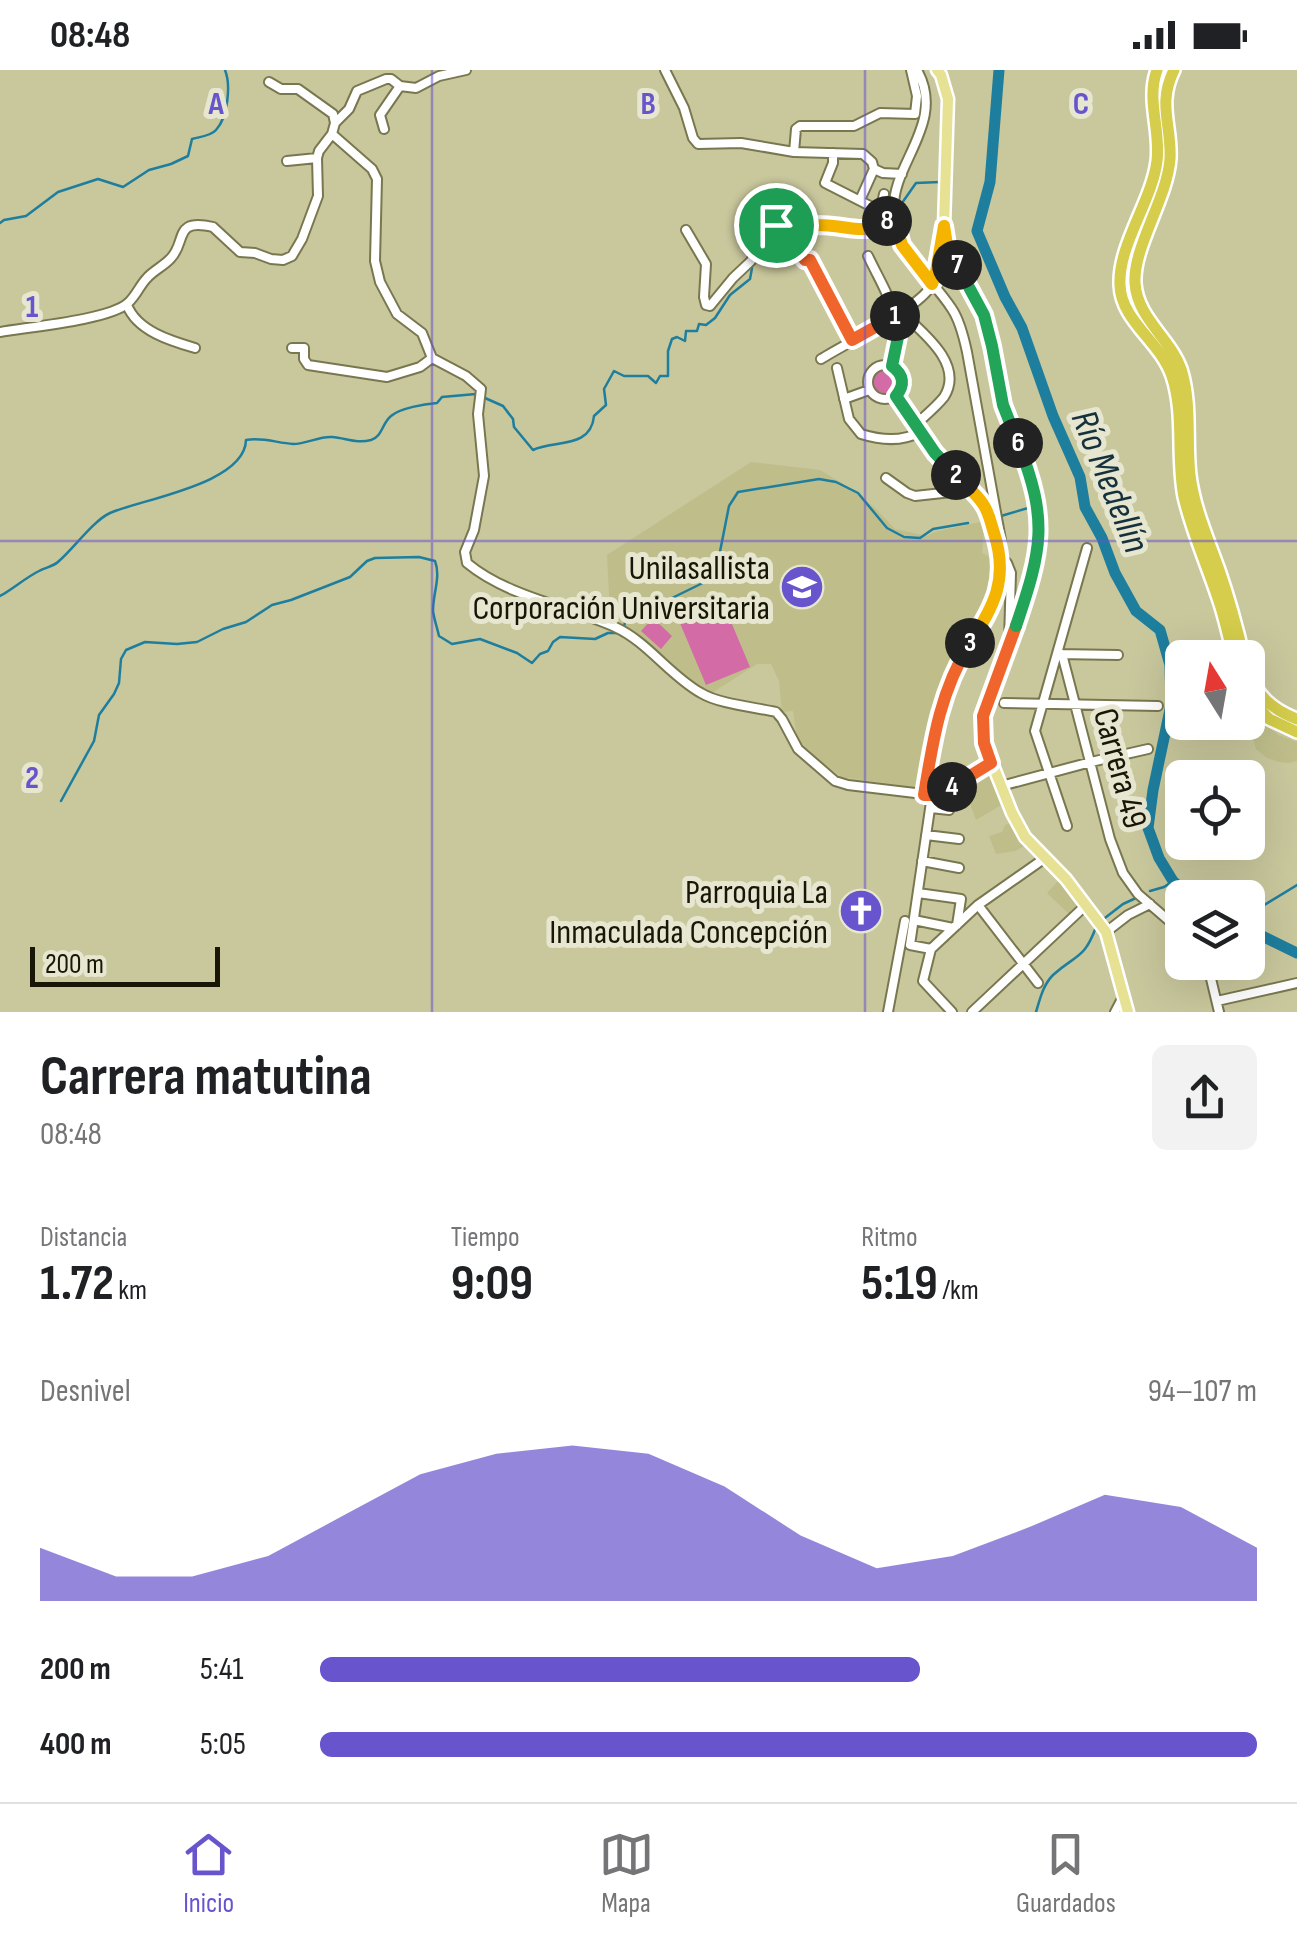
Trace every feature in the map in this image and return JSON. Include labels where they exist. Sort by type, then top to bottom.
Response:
[{"type":"highway","points":[[1157,70],[1152,98],[1158,158],[1122,264],[1120,288],[1128,314],[1160,351],[1172,374],[1180,415],[1184,495],[1230,640]]},
{"type":"highway","points":[[1174,70],[1165,98],[1170,164],[1136,267],[1135,287],[1140,306],[1172,349],[1182,371],[1188,401],[1190,475],[1239,640]]},
{"type":"highway","points":[[1265,700],[1297,719]]},
{"type":"highway","points":[[1265,715],[1297,732]]},
{"type":"main road","points":[[937,70],[948,99],[944,226],[947,245],[984,315],[1003,405],[1036,495],[1039,533],[1036,564],[983,716],[984,743],[1025,837],[1102,926],[1128,1012]]},
{"type":"street","points":[[0,332],[94,316],[126,305],[153,271],[173,257],[180,234],[192,226],[213,227],[240,252],[283,260],[292,256],[318,196],[319,151],[357,91],[386,79],[416,88],[438,76],[466,70]]},
{"type":"street","points":[[665,70],[698,144],[741,143],[794,152],[864,154],[883,173],[902,174]]},
{"type":"street","points":[[794,152],[796,129],[800,126],[854,126],[880,113],[916,113],[917,71]]},
{"type":"street","points":[[917,71],[926,108],[896,190],[894,214],[902,245],[953,310],[965,344],[1000,535],[998,544]]},
{"type":"street","points":[[270,82],[280,89],[298,89],[333,114],[336,123]]},
{"type":"street","points":[[384,128],[380,115],[400,86]]},
{"type":"street","points":[[332,134],[372,169],[377,179],[375,261],[380,282],[397,314],[422,333],[432,358],[466,376],[480,389],[478,414],[484,476],[474,530],[465,552],[471,567],[552,606],[632,635],[671,673],[704,696],[776,712],[798,748],[835,781],[928,795],[944,792],[991,763]]},
{"type":"street","points":[[833,153],[825,183],[880,212],[894,214]]},
{"type":"street","points":[[287,161],[317,158]]},
{"type":"street","points":[[860,200],[874,168]]},
{"type":"street","points":[[880,212],[884,194]]},
{"type":"street","points":[[686,230],[706,264],[704,298],[710,306],[751,261],[764,232],[776,225],[830,225],[862,230],[882,225],[894,214]]},
{"type":"street","points":[[776,225],[805,260],[810,260],[852,340]]},
{"type":"street","points":[[822,359],[899,314],[929,290],[944,226]]},
{"type":"street","points":[[837,368],[848,418],[862,434],[890,439],[911,437],[949,385],[945,360],[931,341],[899,314],[868,256]]},
{"type":"street","points":[[126,305],[132,316],[160,338],[195,348]]},
{"type":"street","points":[[892,366],[899,314]]},
{"type":"street","points":[[292,348],[302,346],[308,365],[387,377],[420,367],[432,358]]},
{"type":"street","points":[[878,366],[892,366],[900,372],[902,389],[896,396],[876,396],[869,390],[868,376],[878,366]]},
{"type":"street","points":[[844,399],[869,390]]},
{"type":"street","points":[[888,1012],[918,893],[931,808],[928,795],[937,719],[958,662],[986,620],[996,596],[1001,557],[983,504],[935,453],[896,396]]},
{"type":"street","points":[[886,478],[916,496],[970,490]]},
{"type":"street","points":[[1068,826],[1035,731],[1087,548]]},
{"type":"street","points":[[1001,557],[1011,573],[1010,644]]},
{"type":"street","points":[[1059,654],[1118,655]]},
{"type":"street","name":"Carrera 49","points":[[1059,654],[1123,873],[1138,894],[1165,917]]},
{"type":"street","points":[[1004,703],[1158,706]]},
{"type":"street","points":[[1001,786],[1148,749]]},
{"type":"street","points":[[931,808],[949,810]]},
{"type":"street","points":[[926,835],[959,840]]},
{"type":"street","points":[[952,1012],[923,981],[932,950],[978,905],[1046,858]]},
{"type":"street","points":[[922,861],[959,868]]},
{"type":"street","points":[[918,893],[961,900],[955,926]]},
{"type":"street","points":[[1102,926],[1150,904]]},
{"type":"street","points":[[978,905],[1038,983]]},
{"type":"street","points":[[972,1012],[1086,905]]},
{"type":"street","points":[[909,921],[955,926]]},
{"type":"street","points":[[909,921],[910,945],[932,950]]},
{"type":"street","points":[[1211,980],[1220,1012]]},
{"type":"street","points":[[1217,1001],[1297,983]]},
{"type":"street","points":[[1116,1012],[1124,995]]},
{"type":"shaded area","points":[[882,369],[896,378],[895,394],[871,388],[873,378]]},
{"type":"shaded area","name":"Unilasallista Corporación Universitaria","points":[[751,462],[820,470],[874,507],[895,529],[927,536],[985,521],[982,553],[996,560],[998,580],[988,610],[943,686],[921,788],[842,777],[802,748],[793,711],[782,712],[779,681],[771,664],[757,664],[712,693],[688,678],[610,613],[607,555]]},
{"type":"shaded area","points":[[721,598],[750,667],[706,685],[677,616]]},
{"type":"shaded area","points":[[653,618],[672,636],[661,649],[641,631]]},
{"type":"shaded area","points":[[1265,724],[1278,735],[1297,742],[1297,761],[1279,762],[1256,749],[1253,740],[1265,740]]},
{"type":"shaded area","points":[[989,769],[1003,804],[976,820],[964,787]]},
{"type":"shaded area","points":[[1011,823],[1025,846],[996,854],[989,836],[1002,832]]},
{"type":"shaded area","points":[[1058,881],[1080,906],[1070,915],[1047,893]]},
{"type":"waterway","points":[[0,223],[26,216],[58,192],[98,179],[123,187],[149,170],[188,156],[192,139],[214,132],[220,124],[228,92],[225,70]]},
{"type":"waterway","name":"Río Medellín","points":[[999,70],[990,182],[977,231],[1022,328],[1053,416],[1080,477],[1085,507],[1115,573],[1136,611],[1160,630],[1170,665],[1171,705],[1148,828],[1172,880]]},
{"type":"waterway","points":[[902,203],[916,183],[940,182]]},
{"type":"waterway","points":[[749,258],[763,224],[776,218],[798,218]]},
{"type":"waterway","points":[[485,398],[503,406],[533,450],[579,439],[606,405],[604,389],[614,371],[624,376],[648,376],[656,383],[660,376],[668,376],[672,339],[685,341],[686,331],[697,331],[699,324],[706,325],[715,318],[730,295],[750,279],[750,264]]},
{"type":"waterway","points":[[0,596],[57,563],[110,513],[190,488],[229,468],[241,455],[246,440],[293,444],[332,437],[366,441],[378,436],[395,413],[437,403],[442,397],[476,394]]},
{"type":"waterway","points":[[61,801],[94,741],[99,715],[119,683],[121,659],[126,650],[145,642],[197,642],[246,622],[272,605],[350,577],[375,558],[419,557],[435,561],[433,611],[439,636],[452,644],[480,639],[532,663],[560,637],[595,639],[618,633],[631,612],[715,577],[729,506],[738,492],[819,479],[858,493],[887,528],[904,537],[920,538],[933,529],[968,523]]},
{"type":"waterway","points":[[1001,516],[1028,508],[1033,511]]},
{"type":"waterway","points":[[1265,905],[1297,885]]},
{"type":"waterway","points":[[1150,891],[1165,886]]},
{"type":"waterway","points":[[1101,921],[1136,898]]},
{"type":"waterway","points":[[1036,1012],[1050,979],[1083,951],[1096,927]]},
{"type":"waterway","name":"Río Medellín","points":[[1265,937],[1297,953]]},
{"type":"place","name":"Unilasallista Corporación Universitaria","points":[[802,587]]},
{"type":"place","name":"Parroquia La Inmaculada Concepción","points":[[861,911]]},
{"type":"route","points":[[894,216],[902,245],[932,284],[944,226],[947,245],[984,315],[1003,405],[1036,495],[1036,564],[983,716],[984,743],[991,763],[936,795],[924,795],[937,719],[951,676],[986,620],[996,596],[1002,571],[998,544],[983,504],[935,453],[896,396],[903,380],[892,366],[897,350],[896,315],[852,340],[810,260],[805,260],[776,225],[830,225],[862,230],[882,225],[894,216]]}]
